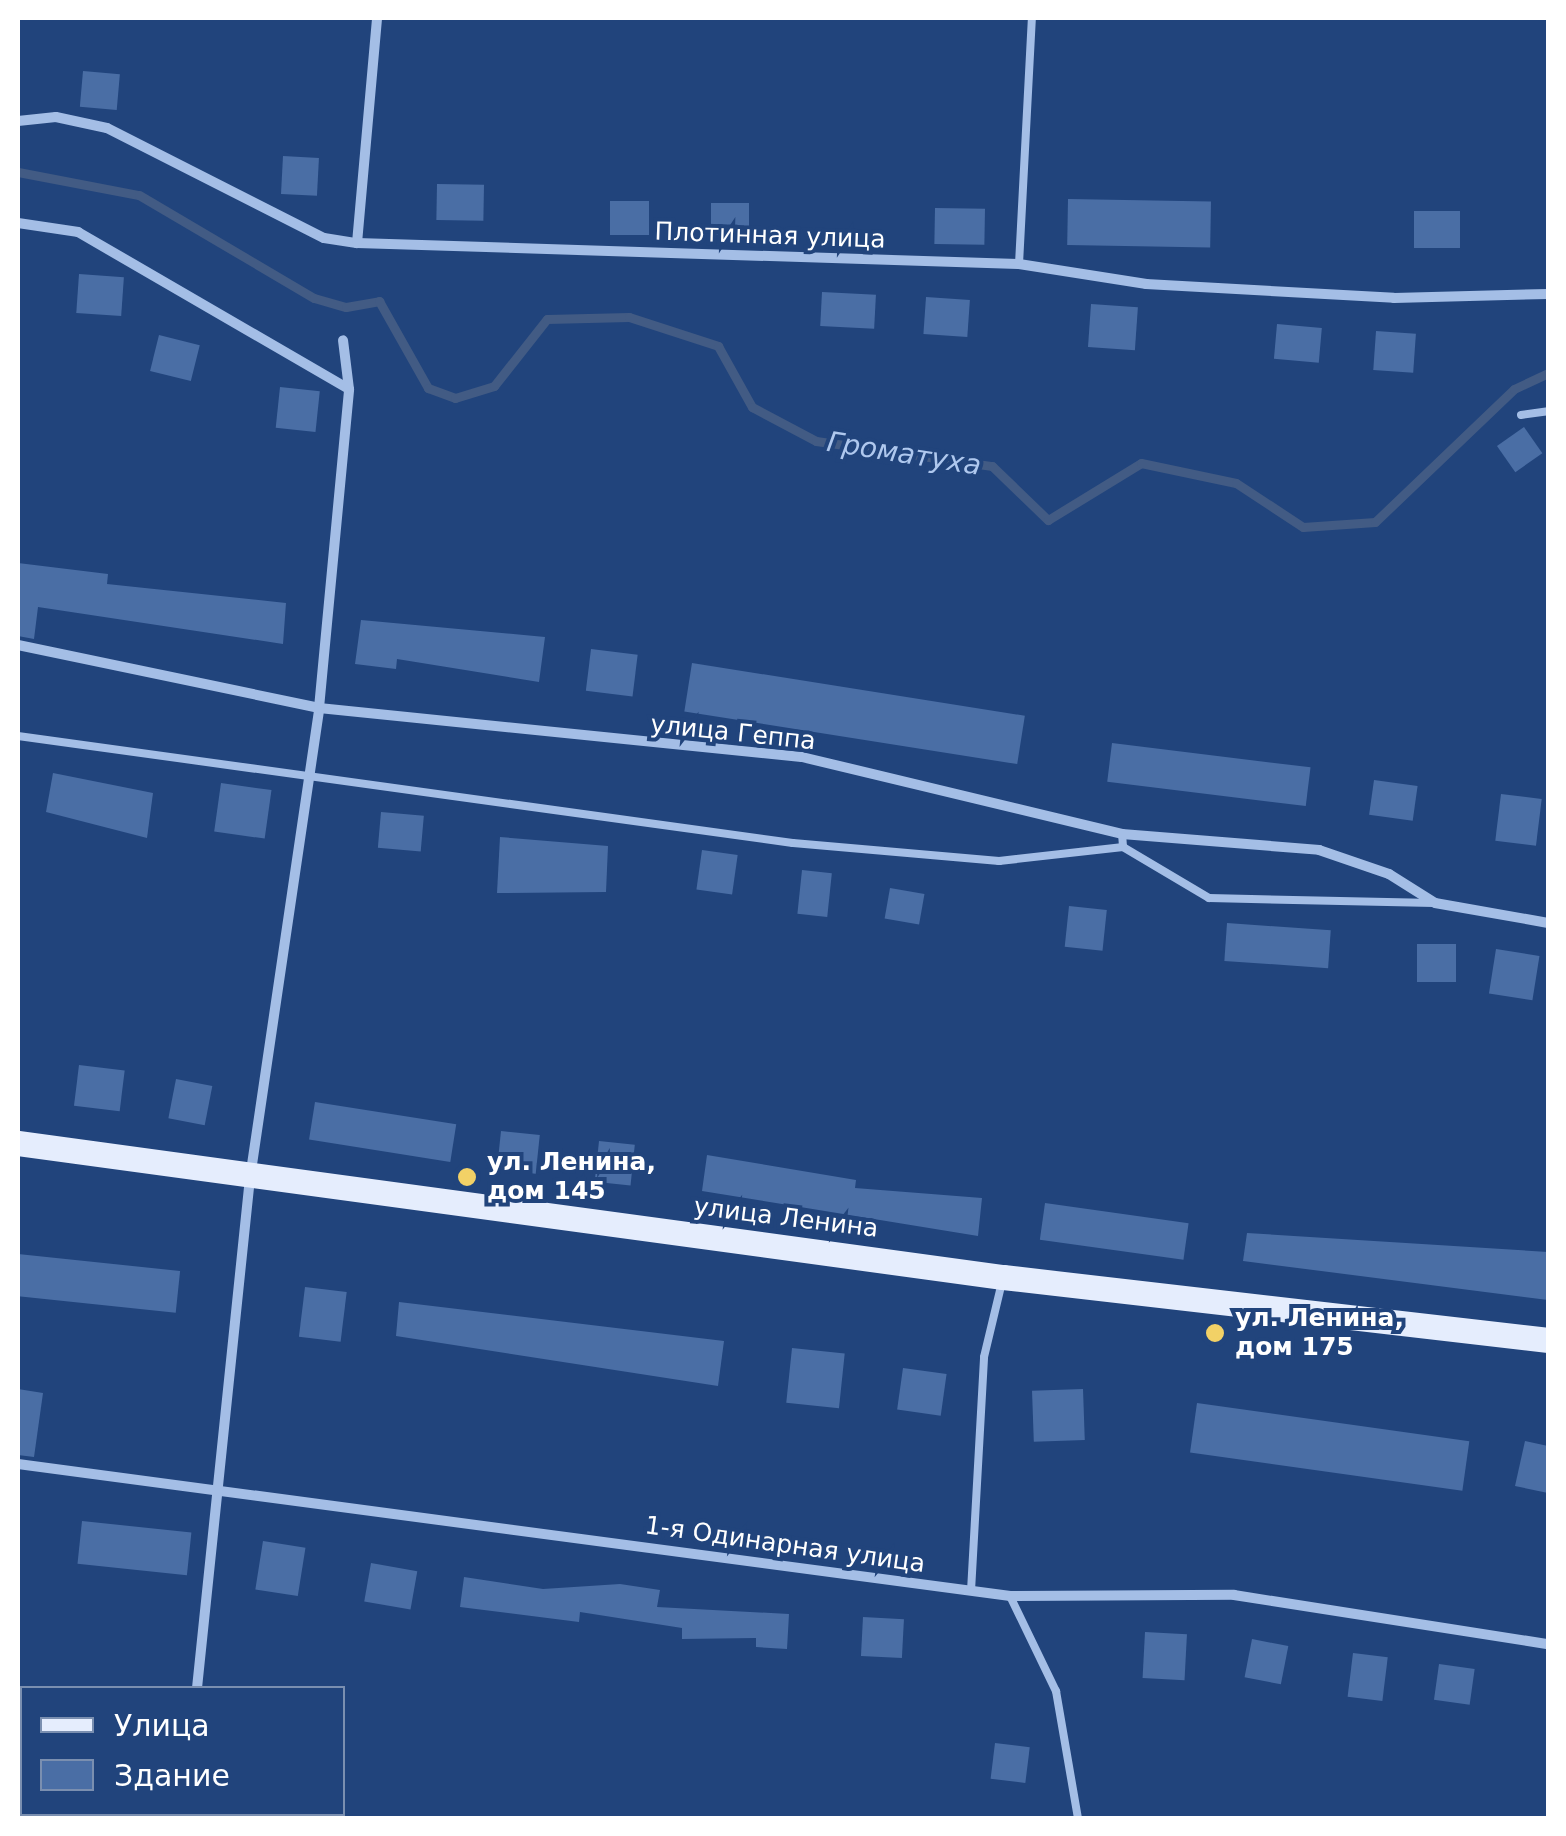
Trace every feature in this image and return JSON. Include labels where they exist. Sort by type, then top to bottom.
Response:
[{"type":"main road","name":"улица Ленина","points":[[18,1143],[250,1178],[1003,1277],[1548,1340]]},
{"type":"street","points":[[356,243],[377,18]]},
{"type":"street","name":"Плотинная улица","points":[[18,121],[56,117],[108,128],[324,238],[356,243],[1019,264],[1204,288],[1548,294]]},
{"type":"street","points":[[18,223],[78,232],[348,389]]},
{"type":"street","points":[[197,1686],[222,1489],[250,1178],[319,708],[348,389],[343,340]]},
{"type":"street","name":"улица Геппа","points":[[18,645],[319,708],[802,756],[1122,834],[1318,850],[1389,874],[1435,904],[1548,922]]},
{"type":"street","name":"1-я Одинарная улица","points":[[18,1464],[1010,1596],[1234,1596],[1548,1644]]},
{"type":"lane","points":[[1019,264],[1032,18]]},
{"type":"lane","points":[[1521,415],[1548,412]]},
{"type":"lane","points":[[18,736],[308,780],[999,861],[1122,847],[1208,898],[1435,904]]},
{"type":"lane","points":[[1122,834],[1122,847]]},
{"type":"lane","points":[[972,1590],[984,1357],[1003,1277]]},
{"type":"lane","points":[[1010,1596],[1056,1691],[1078,1818]]},
{"type":"building","points":[[83,71],[120,74],[117,110],[80,107]]},
{"type":"building","points":[[283,156],[319,158],[317,196],[281,194]]},
{"type":"building","points":[[437,184],[484,185],[483,221],[436,220]]},
{"type":"building","points":[[1068,199],[1211,201],[1210,247],[1067,245]]},
{"type":"building","points":[[610,201],[649,201],[649,235],[610,235]]},
{"type":"building","points":[[711,203],[749,203],[749,235],[711,235]]},
{"type":"building","points":[[935,208],[985,209],[984,245],[934,244]]},
{"type":"building","points":[[1414,211],[1460,211],[1460,248],[1414,248]]},
{"type":"building","points":[[79,274],[124,277],[121,316],[76,313]]},
{"type":"building","points":[[822,292],[876,295],[874,329],[820,326]]},
{"type":"building","points":[[926,297],[970,300],[967,337],[923,334]]},
{"type":"building","points":[[1091,304],[1138,307],[1135,350],[1088,347]]},
{"type":"building","points":[[1277,324],[1322,328],[1319,363],[1274,359]]},
{"type":"building","points":[[1376,331],[1416,334],[1413,373],[1373,370]]},
{"type":"building","points":[[159,335],[200,345],[191,381],[150,371]]},
{"type":"building","points":[[280,387],[320,391],[315,432],[276,428]]},
{"type":"building","points":[[1524,427],[1542,453],[1515,472],[1497,446]]},
{"type":"building","points":[[18,563],[108,574],[107,584],[286,603],[283,644],[38,607],[34,639],[18,636]]},
{"type":"building","points":[[361,620],[545,637],[539,682],[397,659],[396,669],[355,664]]},
{"type":"building","points":[[591,649],[638,655],[633,696],[586,691]]},
{"type":"building","points":[[692,663],[1025,716],[1017,764],[684,711]]},
{"type":"building","points":[[1112,743],[1311,767],[1306,806],[1107,782]]},
{"type":"building","points":[[53,773],[153,793],[147,838],[46,812]]},
{"type":"building","points":[[1374,780],[1418,786],[1413,821],[1369,815]]},
{"type":"building","points":[[221,783],[272,790],[265,839],[214,832]]},
{"type":"building","points":[[1501,794],[1542,799],[1536,846],[1495,841]]},
{"type":"building","points":[[381,812],[424,816],[421,852],[378,848]]},
{"type":"building","points":[[500,837],[608,846],[606,892],[497,893]]},
{"type":"building","points":[[702,850],[738,855],[732,895],[696,890]]},
{"type":"building","points":[[802,870],[832,873],[827,917],[797,914]]},
{"type":"building","points":[[890,888],[924,894],[919,925],[885,919]]},
{"type":"building","points":[[1069,906],[1107,910],[1103,951],[1065,947]]},
{"type":"building","points":[[1227,923],[1331,930],[1328,968],[1224,961]]},
{"type":"building","points":[[1417,944],[1456,944],[1456,982],[1417,982]]},
{"type":"building","points":[[1496,949],[1539,956],[1532,1000],[1489,993]]},
{"type":"building","points":[[79,1065],[125,1071],[120,1111],[74,1106]]},
{"type":"building","points":[[176,1079],[212,1086],[205,1125],[168,1118]]},
{"type":"building","points":[[315,1102],[456,1124],[450,1162],[309,1140]]},
{"type":"building","points":[[501,1131],[540,1135],[536,1174],[497,1170]]},
{"type":"building","points":[[599,1141],[635,1145],[631,1186],[595,1182]]},
{"type":"building","points":[[707,1155],[856,1180],[855,1188],[982,1198],[978,1236],[702,1191]]},
{"type":"building","points":[[1045,1203],[1189,1223],[1183,1260],[1040,1240]]},
{"type":"building","points":[[1247,1233],[1548,1252],[1548,1300],[1243,1261]]},
{"type":"building","points":[[18,1254],[180,1271],[176,1313],[18,1296]]},
{"type":"building","points":[[305,1287],[347,1292],[341,1342],[299,1337]]},
{"type":"building","points":[[399,1302],[724,1341],[718,1386],[396,1336]]},
{"type":"building","points":[[792,1348],[845,1354],[839,1408],[786,1403]]},
{"type":"building","points":[[903,1368],[947,1374],[941,1416],[897,1410]]},
{"type":"building","points":[[18,1389],[43,1393],[34,1457],[18,1455]]},
{"type":"building","points":[[1083,1389],[1085,1440],[1034,1442],[1032,1391]]},
{"type":"building","points":[[1197,1403],[1469,1441],[1462,1491],[1190,1453]]},
{"type":"building","points":[[1525,1441],[1548,1446],[1548,1493],[1515,1486]]},
{"type":"building","points":[[82,1521],[191,1532],[187,1575],[78,1564]]},
{"type":"building","points":[[263,1541],[305,1548],[298,1596],[255,1589]]},
{"type":"building","points":[[371,1563],[417,1571],[411,1610],[364,1601]]},
{"type":"building","points":[[464,1577],[543,1589],[620,1584],[660,1590],[657,1607],[789,1614],[787,1649],[756,1647],[756,1638],[682,1639],[682,1628],[580,1612],[579,1622],[460,1607]]},
{"type":"building","points":[[863,1617],[904,1619],[902,1658],[861,1656]]},
{"type":"building","points":[[1145,1632],[1187,1634],[1185,1680],[1143,1678]]},
{"type":"building","points":[[1252,1639],[1288,1646],[1281,1684],[1245,1677]]},
{"type":"building","points":[[1353,1653],[1388,1657],[1382,1701],[1348,1697]]},
{"type":"building","points":[[1439,1664],[1475,1669],[1470,1705],[1434,1700]]},
{"type":"building","points":[[995,1743],[1030,1747],[1025,1783],[991,1779]]},
{"type":"waterway","name":"Громатуха","points":[[18,172],[139,195],[314,298],[346,307],[379,301],[428,388],[455,398],[494,386],[547,319],[629,317],[718,346],[752,407],[816,441],[992,466],[1048,520],[1141,463],[1236,483],[1303,527],[1375,522],[1514,389],[1548,373]]},
{"type":"place","name":"ул. Ленина, дом 145","points":[[467,1177]]},
{"type":"place","name":"ул. Ленина, дом 175","points":[[1215,1333]]}]
